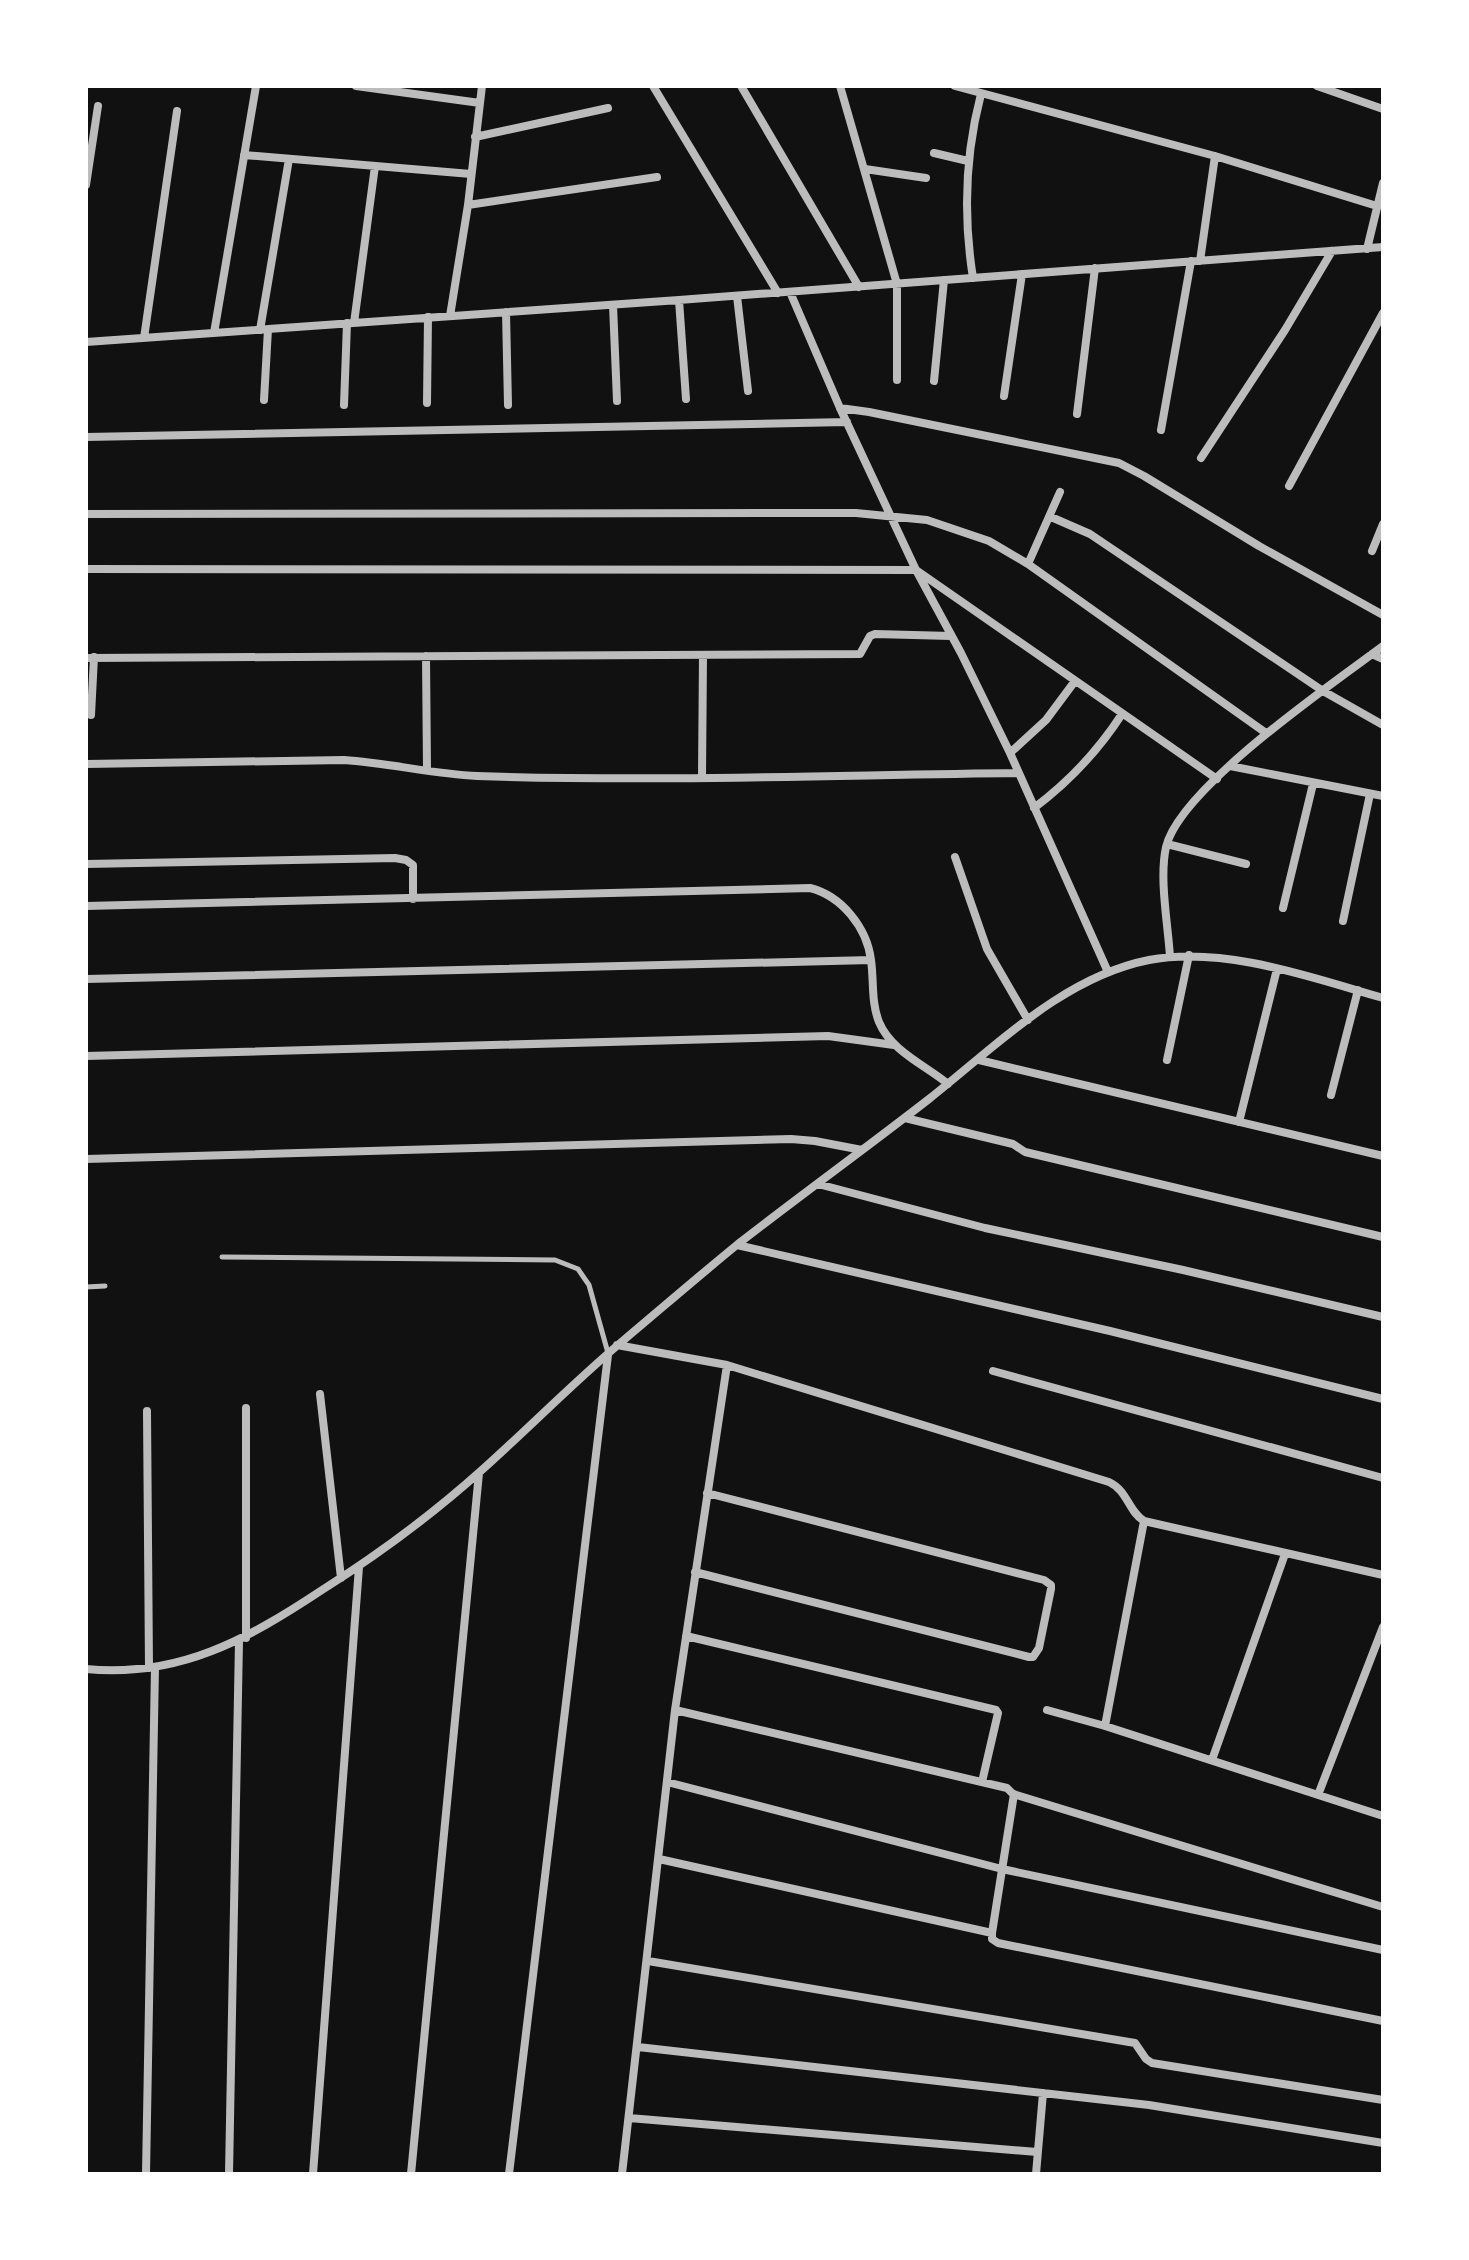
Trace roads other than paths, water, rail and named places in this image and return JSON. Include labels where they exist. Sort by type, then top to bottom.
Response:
[{"type":"street","points":[[214,333],[256,86]]},
{"type":"street","points":[[356,86],[480,103]]},
{"type":"street","points":[[450,316],[468,205],[482,86]]},
{"type":"street","points":[[653,86],[778,293]]},
{"type":"street","points":[[741,86],[859,287]]},
{"type":"street","points":[[840,86],[897,284],[897,380]]},
{"type":"street","points":[[955,86],[1215,156],[1377,206]]},
{"type":"street","points":[[1317,86],[1383,109]]},
{"type":"street","points":[[973,278],[966,219],[968,161],[981,94]]},
{"type":"street","points":[[86,185],[98,106]]},
{"type":"street","points":[[475,137],[608,108]]},
{"type":"street","points":[[144,338],[177,111]]},
{"type":"street","points":[[934,153],[968,161]]},
{"type":"street","points":[[244,155],[471,174]]},
{"type":"street","points":[[1161,430],[1215,156]]},
{"type":"street","points":[[264,400],[264,329],[289,159]]},
{"type":"street","points":[[344,405],[351,323],[375,166]]},
{"type":"street","points":[[865,169],[926,178]]},
{"type":"street","points":[[468,205],[657,177]]},
{"type":"street","points":[[1367,249],[1383,183]]},
{"type":"street","points":[[86,342],[1383,247]]},
{"type":"street","points":[[1201,458],[1285,330],[1332,251]]},
{"type":"street","points":[[1077,414],[1095,268]]},
{"type":"street","points":[[1004,396],[1022,274]]},
{"type":"street","points":[[934,381],[944,280]]},
{"type":"street","points":[[790,292],[916,570],[1010,753],[1108,972]]},
{"type":"street","points":[[737,296],[748,391]]},
{"type":"street","points":[[679,300],[686,399]]},
{"type":"street","points":[[613,305],[617,401]]},
{"type":"street","points":[[506,312],[508,405]]},
{"type":"street","points":[[1289,486],[1383,313]]},
{"type":"street","points":[[427,403],[428,317]]},
{"type":"street","points":[[840,408],[1119,463],[1383,615]]},
{"type":"street","points":[[86,437],[847,422]]},
{"type":"street","points":[[1028,564],[1060,492]]},
{"type":"street","points":[[86,514],[890,514],[927,520],[970,532],[1028,564],[1266,733]]},
{"type":"street","points":[[1051,517],[1090,534],[1323,691],[1383,725]]},
{"type":"street","points":[[1372,551],[1383,524]]},
{"type":"street","points":[[86,569],[916,570],[1217,779]]},
{"type":"street","points":[[91,715],[90,658],[860,654],[870,636],[875,634],[951,636]]},
{"type":"street","points":[[1170,957],[1164,862],[1167,844],[1184,811],[1266,733],[1383,646]]},
{"type":"street","points":[[1372,654],[1383,659]]},
{"type":"street","points":[[702,777],[703,655]]},
{"type":"street","points":[[426,656],[427,769]]},
{"type":"street","points":[[1010,753],[1046,720],[1075,681]]},
{"type":"street","points":[[1034,808],[1092,756],[1122,714]]},
{"type":"street","points":[[86,764],[344,760],[474,776],[1018,773]]},
{"type":"street","points":[[1230,766],[1383,796]]},
{"type":"street","points":[[1283,908],[1313,784]]},
{"type":"street","points":[[1343,921],[1370,794]]},
{"type":"street","points":[[1167,844],[1246,864]]},
{"type":"street","points":[[955,857],[987,949],[1028,1020]]},
{"type":"street","points":[[86,864],[395,858],[413,865],[413,899]]},
{"type":"street","points":[[86,906],[810,888],[826,892],[841,903],[863,934],[871,960],[874,1000],[880,1023],[894,1045],[948,1084]]},
{"type":"street","points":[[1167,1060],[1189,955]]},
{"type":"street","points":[[86,1669],[152,1667],[184,1661],[242,1640],[384,1550],[479,1473],[617,1345],[737,1245],[1067,993],[1128,965],[1189,955],[1236,960],[1277,969],[1383,998]]},
{"type":"street","points":[[86,979],[871,960]]},
{"type":"street","points":[[1239,1122],[1277,969]]},
{"type":"street","points":[[1331,1095],[1358,990]]},
{"type":"street","points":[[86,1056],[828,1036],[894,1045]]},
{"type":"street","points":[[979,1060],[1383,1156]]},
{"type":"street","points":[[905,1118],[1013,1144],[1029,1153],[1383,1237]]},
{"type":"street","points":[[86,1159],[791,1139],[862,1150]]},
{"type":"street","points":[[818,1184],[985,1228],[1383,1317]]},
{"type":"street","points":[[737,1245],[1125,1334],[1383,1399]]},
{"type":"street","points":[[617,1345],[727,1365],[1109,1482],[1124,1492],[1138,1517],[1144,1521],[1383,1575]]},
{"type":"street","points":[[509,2174],[608,1355]]},
{"type":"street","points":[[622,2174],[675,1710],[727,1365]]},
{"type":"street","points":[[993,1371],[1383,1478]]},
{"type":"street","points":[[320,1394],[341,1578]]},
{"type":"street","points":[[229,2174],[246,1408]]},
{"type":"street","points":[[146,2174],[152,1667],[147,1411]]},
{"type":"street","points":[[411,2174],[479,1473]]},
{"type":"street","points":[[695,1572],[1033,1657],[1039,1648],[1051,1589],[1049,1582],[707,1493]]},
{"type":"street","points":[[1105,1726],[1144,1521]]},
{"type":"street","points":[[1212,1760],[1285,1554]]},
{"type":"street","points":[[313,2174],[359,1567]]},
{"type":"street","points":[[1318,1795],[1383,1627]]},
{"type":"street","points":[[686,1636],[996,1710],[998,1713],[982,1782]]},
{"type":"street","points":[[675,1710],[1009,1788],[1014,1794],[1383,1907]]},
{"type":"street","points":[[1047,1710],[1383,1816]]},
{"type":"street","points":[[667,1782],[1002,1869],[1383,1950]]},
{"type":"street","points":[[1014,1794],[992,1933],[992,1939],[998,1943],[1383,2021]]},
{"type":"street","points":[[659,1859],[992,1933]]},
{"type":"street","points":[[648,1961],[1108,2038],[1137,2044],[1152,2063],[1383,2100]]},
{"type":"street","points":[[638,2047],[1149,2105],[1383,2143]]},
{"type":"street","points":[[1036,2174],[1043,2093]]},
{"type":"street","points":[[629,2118],[1037,2152]]},
{"type":"lane","points":[[222,1257],[555,1260],[578,1269],[589,1285],[608,1355]]},
{"type":"lane","points":[[86,1287],[105,1286]]}]
